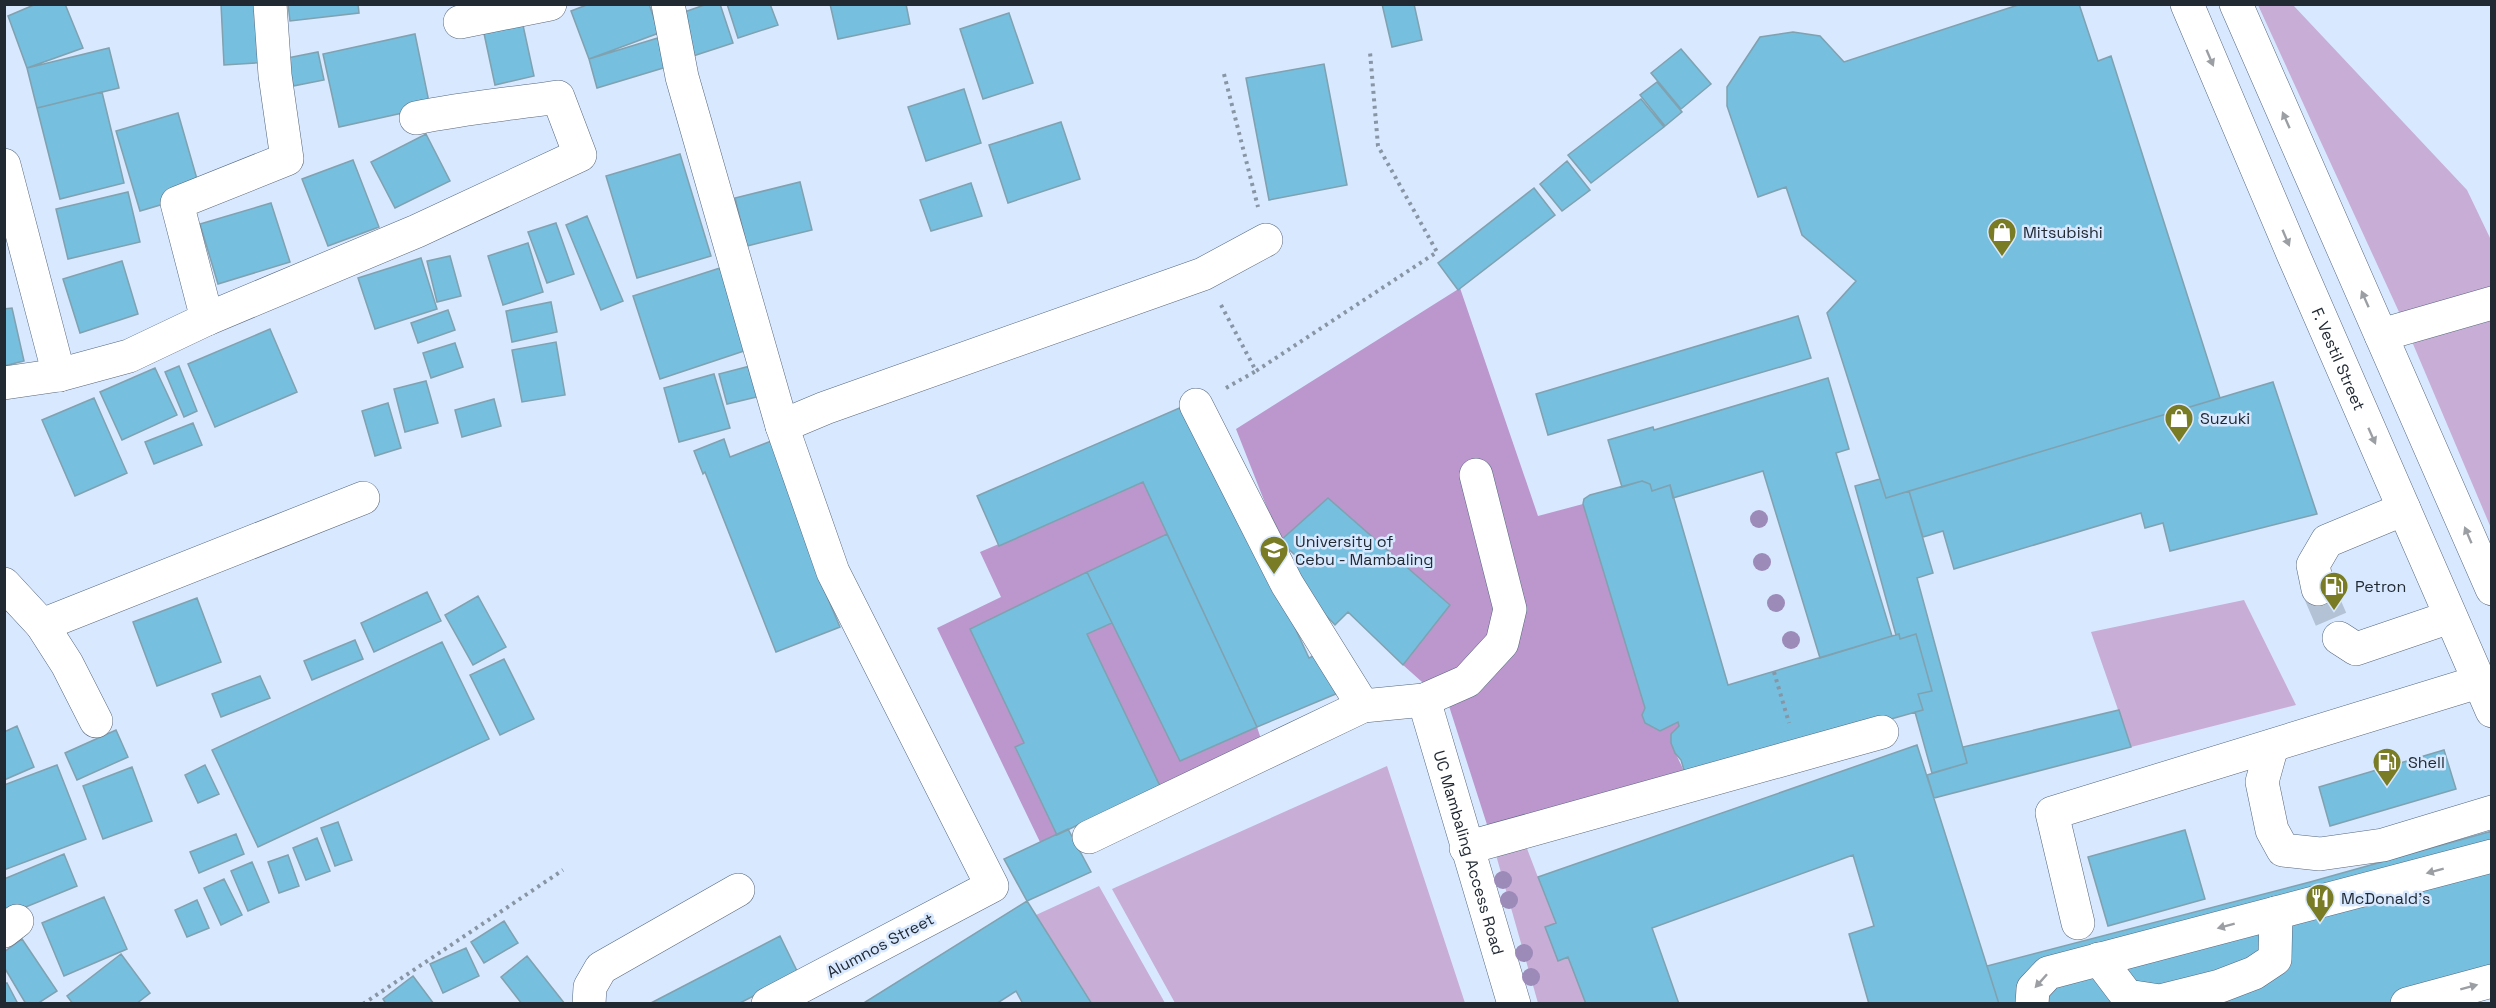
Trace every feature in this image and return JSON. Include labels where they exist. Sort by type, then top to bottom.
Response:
[{"type":"street","points":[[207,319],[177,203],[287,159],[275,75],[270,4]]},
{"type":"street","points":[[460,22],[550,4]]},
{"type":"street","points":[[668,4],[682,77],[782,426],[836,404],[1203,274],[1266,240]]},
{"type":"street","name":"F. Vestil Street","points":[[2187,4],[2492,711]]},
{"type":"street","points":[[2236,4],[2492,589]]},
{"type":"street","points":[[4,383],[59,375],[129,356],[207,319],[417,231],[580,155],[558,97],[416,117]]},
{"type":"street","points":[[4,165],[59,375]]},
{"type":"street","points":[[2381,335],[2492,303]]},
{"type":"street","points":[[1197,405],[1287,584],[1363,706]]},
{"type":"street","name":"Alumnos Street","points":[[768,1004],[992,886],[833,572],[782,426]]},
{"type":"street","points":[[1089,837],[1363,706],[1424,700],[1467,681],[1502,643],[1510,609],[1476,476]]},
{"type":"street","points":[[42,625],[363,498]]},
{"type":"street","points":[[2319,589],[2313,565],[2327,541],[2404,509]]},
{"type":"street","points":[[4,584],[42,625],[68,664],[96,721]]},
{"type":"street","points":[[2339,638],[2356,649],[2450,617]]},
{"type":"street","points":[[2078,922],[2052,813],[2478,682]]},
{"type":"street","name":"UC Mambaling Access Road","points":[[1424,700],[1514,1004]]},
{"type":"street","points":[[1466,848],[1882,732]]},
{"type":"street","points":[[2272,746],[2262,782],[2272,830],[2283,850],[2320,854],[2384,844],[2492,812]]},
{"type":"street","points":[[2032,1004],[2033,989],[2048,973],[2491,857]]},
{"type":"street","points":[[589,1004],[590,987],[601,968],[738,890]]},
{"type":"street","points":[[2099,959],[2127,996],[2160,1001],[2220,986],[2254,973],[2275,959],[2276,913]]},
{"type":"street","points":[[2407,1004],[2492,981]]},
{"type":"path","points":[[1203,274],[1256,371],[1437,252],[1378,146],[1370,52]]},
{"type":"path","points":[[1224,74],[1266,240]]},
{"type":"path","points":[[1774,672],[1800,754]]},
{"type":"path","points":[[363,1004],[563,870]]},
{"type":"shaded area","points":[[2258,5],[2293,5],[2467,190],[2491,240],[2491,528],[2405,325]]},
{"type":"shaded area","points":[[1460,288],[1538,516],[1583,504],[1645,708],[1642,715],[1645,723],[1660,731],[1678,722],[1679,726],[1671,734],[1671,740],[1686,777],[1490,834],[1449,706],[1403,665],[1450,605],[1328,498],[1280,541],[1236,429]]},
{"type":"shaded area","points":[[1143,482],[1167,534],[970,629],[1024,743],[1015,748],[1057,835],[1040,842],[937,628],[1001,597],[980,552]]},
{"type":"shaded area","points":[[2244,600],[2296,705],[2131,747],[2091,632]]},
{"type":"shaded area","points":[[1112,623],[1180,761],[1257,727],[1261,739],[1160,786],[1087,634]]},
{"type":"shaded area","points":[[1387,766],[1465,1003],[1175,1003],[1112,889]]},
{"type":"shaded area","points":[[1526,846],[1586,1003],[1538,1003],[1496,855]]},
{"type":"shaded area","points":[[1099,886],[1165,1003],[1092,1003],[1036,915]]},
{"type":"building","points":[[36,4],[65,4],[83,48],[27,68],[8,16]]},
{"type":"building","points":[[221,4],[267,4],[271,62],[224,65]]},
{"type":"building","points":[[288,4],[358,4],[359,13],[290,21]]},
{"type":"building","points":[[589,4],[649,4],[659,33],[589,59],[571,11]]},
{"type":"building","points":[[707,4],[720,4],[733,43],[690,57],[676,15]]},
{"type":"building","points":[[727,4],[770,4],[778,25],[738,38]]},
{"type":"building","points":[[830,4],[906,4],[910,24],[838,39]]},
{"type":"building","points":[[1382,4],[1414,4],[1422,40],[1392,47]]},
{"type":"building","name":"Mitsubishi","points":[[2021,4],[2079,4],[2098,61],[2111,56],[2220,398],[1886,498],[1827,313],[1856,281],[1802,235],[1786,187],[1758,197],[1727,106],[1727,87],[1760,37],[1793,32],[1820,36],[1844,62]]},
{"type":"building","points":[[1009,13],[1033,83],[983,99],[960,29]]},
{"type":"building","points":[[521,16],[534,76],[495,85],[482,24]]},
{"type":"building","points":[[415,34],[430,107],[339,127],[323,54]]},
{"type":"building","points":[[661,37],[670,66],[597,88],[589,59]]},
{"type":"building","points":[[109,48],[119,88],[37,108],[27,68]]},
{"type":"building","points":[[1681,49],[1711,84],[1681,109],[1651,73]]},
{"type":"building","points":[[318,52],[324,80],[288,87],[282,59]]},
{"type":"building","points":[[1324,64],[1347,185],[1269,200],[1246,78]]},
{"type":"building","points":[[1657,82],[1682,112],[1665,126],[1640,95]]},
{"type":"building","points":[[964,89],[981,143],[926,161],[908,107]]},
{"type":"building","points":[[102,92],[124,183],[60,199],[37,108]]},
{"type":"building","points":[[1641,99],[1664,127],[1591,183],[1568,155]]},
{"type":"building","points":[[178,113],[201,193],[140,211],[116,131]]},
{"type":"building","points":[[1061,122],[1080,179],[1008,203],[989,145]]},
{"type":"building","points":[[426,134],[450,181],[395,208],[371,162]]},
{"type":"building","points":[[680,154],[711,256],[637,278],[606,176]]},
{"type":"building","points":[[353,160],[379,227],[328,246],[302,179]]},
{"type":"building","points":[[1567,161],[1590,190],[1562,211],[1540,184]]},
{"type":"building","points":[[800,182],[812,230],[747,246],[735,198]]},
{"type":"building","points":[[971,183],[982,216],[931,231],[920,200]]},
{"type":"building","points":[[1534,188],[1555,215],[1458,290],[1438,263]]},
{"type":"building","points":[[128,192],[140,242],[68,259],[56,209]]},
{"type":"building","points":[[271,203],[290,262],[218,284],[200,224]]},
{"type":"building","points":[[587,216],[623,301],[601,310],[566,225]]},
{"type":"building","points":[[556,223],[574,274],[547,283],[528,232]]},
{"type":"building","points":[[528,243],[543,292],[503,305],[488,256]]},
{"type":"building","points":[[450,256],[461,296],[437,302],[427,261]]},
{"type":"building","points":[[421,258],[437,309],[375,329],[358,278]]},
{"type":"building","points":[[122,261],[138,314],[80,333],[63,279]]},
{"type":"building","points":[[720,268],[747,350],[660,379],[633,296]]},
{"type":"building","points":[[551,302],[557,332],[512,342],[506,311]]},
{"type":"building","points":[[12,308],[24,361],[4,366],[4,309]]},
{"type":"building","points":[[448,310],[455,330],[418,343],[411,323]]},
{"type":"building","points":[[1798,316],[1811,358],[1548,435],[1536,394]]},
{"type":"building","points":[[270,329],[297,392],[215,427],[188,364]]},
{"type":"building","points":[[556,342],[565,395],[522,402],[512,350]]},
{"type":"building","points":[[455,343],[463,367],[431,378],[423,353]]},
{"type":"building","points":[[754,365],[761,396],[727,404],[719,374]]},
{"type":"building","points":[[179,366],[197,411],[184,417],[165,372]]},
{"type":"building","points":[[155,368],[177,415],[122,440],[100,392]]},
{"type":"building","points":[[714,374],[730,428],[679,442],[664,388]]},
{"type":"building","points":[[1828,378],[1849,449],[1836,453],[1892,636],[1820,658],[1763,471],[1673,498],[1670,485],[1652,491],[1650,484],[1642,481],[1622,487],[1608,440],[1653,427],[1654,430]]},
{"type":"building","points":[[426,381],[438,423],[405,432],[394,389]]},
{"type":"building","name":"Suzuki","points":[[2273,382],[2317,514],[2170,551],[2163,523],[2145,528],[2141,513],[1954,569],[1943,531],[1923,537],[1909,491]]},
{"type":"building","points":[[94,398],[127,473],[75,496],[42,420]]},
{"type":"building","points":[[494,399],[501,426],[462,437],[455,410]]},
{"type":"building","points":[[388,403],[401,448],[375,456],[362,411]]},
{"type":"building","points":[[1191,403],[1309,658],[1320,653],[1338,693],[1257,727],[1143,482],[999,546],[977,496]]},
{"type":"building","points":[[193,423],[202,445],[154,464],[145,442]]},
{"type":"building","points":[[724,439],[730,457],[774,440],[820,580],[840,627],[776,652],[705,472],[703,474],[694,451]]},
{"type":"building","points":[[1880,479],[1886,498],[1909,491],[1933,573],[1917,578],[1967,763],[1932,773],[1915,712],[1923,710],[1918,694],[1932,691],[1916,634],[1900,639],[1899,634],[1896,635],[1855,486]]},
{"type":"building","points":[[1642,481],[1650,484],[1652,491],[1670,485],[1728,685],[1899,634],[1900,639],[1916,634],[1932,691],[1918,694],[1923,710],[1686,777],[1681,760],[1671,743],[1671,734],[1679,726],[1678,722],[1660,731],[1645,723],[1642,715],[1645,708],[1583,504],[1584,499],[1590,495]]},
{"type":"building","points":[[1328,498],[1450,605],[1403,665],[1348,612],[1335,625],[1283,570],[1297,557],[1280,541]]},
{"type":"building","points":[[1167,534],[1257,727],[1180,761],[1087,572]]},
{"type":"building","points":[[1087,572],[1112,623],[1087,634],[1160,786],[1057,835],[1015,747],[1024,743],[970,629]]},
{"type":"building","points":[[427,592],[441,621],[374,652],[361,623]]},
{"type":"building","points":[[478,596],[506,647],[473,665],[445,615]]},
{"type":"building","points":[[197,598],[221,662],[157,686],[133,622]]},
{"type":"building","points":[[355,640],[363,659],[312,680],[304,661]]},
{"type":"building","points":[[442,642],[489,739],[258,847],[212,750]]},
{"type":"building","points":[[504,659],[534,719],[500,735],[470,675]]},
{"type":"building","points":[[260,676],[270,698],[221,717],[212,694]]},
{"type":"building","points":[[2119,710],[2131,747],[1934,798],[1927,775],[1967,763],[1963,747]]},
{"type":"building","points":[[17,726],[34,767],[4,780],[4,732]]},
{"type":"building","points":[[116,730],[128,757],[77,780],[65,753]]},
{"type":"building","points":[[1917,745],[1999,1004],[1869,1004],[1849,934],[1874,926],[1853,855],[1652,928],[1679,1004],[1586,1004],[1568,957],[1558,961],[1545,927],[1556,923],[1538,877]]},
{"type":"building","name":"Shell","points":[[2444,750],[2456,789],[2330,826],[2319,787]]},
{"type":"building","points":[[57,765],[86,839],[4,870],[4,785]]},
{"type":"building","points":[[205,765],[219,794],[198,803],[185,775]]},
{"type":"building","points":[[132,767],[152,821],[103,839],[83,786]]},
{"type":"building","points":[[338,822],[352,860],[335,866],[321,828]]},
{"type":"building","points":[[1068,829],[1091,872],[1027,901],[1004,859]]},
{"type":"building","points":[[2185,830],[2205,899],[2108,926],[2088,857]]},
{"type":"building","name":"McDonald's","points":[[2492,831],[2492,994],[2457,1004],[1999,1004],[1987,966],[2310,882]]},
{"type":"building","points":[[236,834],[244,854],[199,873],[190,852]]},
{"type":"building","points":[[317,838],[330,871],[306,880],[293,848]]},
{"type":"building","points":[[64,854],[77,886],[4,916],[4,879]]},
{"type":"building","points":[[288,855],[299,886],[279,893],[268,862]]},
{"type":"building","points":[[252,862],[269,902],[248,911],[231,871]]},
{"type":"building","points":[[224,879],[242,915],[221,925],[204,888]]},
{"type":"building","points":[[104,897],[127,949],[64,976],[42,923]]},
{"type":"building","points":[[197,900],[209,928],[187,937],[175,910]]},
{"type":"building","points":[[1027,901],[1092,1004],[1023,1004],[1016,991],[996,1004],[862,1004]]},
{"type":"building","points":[[504,921],[518,943],[484,963],[471,942]]},
{"type":"building","points":[[780,936],[798,973],[738,1004],[649,1004]]},
{"type":"building","points":[[22,939],[57,991],[37,1004],[26,1004],[4,967],[4,952]]},
{"type":"building","points":[[466,948],[479,976],[443,993],[430,964]]},
{"type":"building","points":[[121,954],[150,993],[136,1004],[73,1004],[67,996]]},
{"type":"building","points":[[527,956],[565,1004],[522,1004],[501,977]]},
{"type":"building","points":[[413,976],[434,1004],[386,1004],[383,999]]},
{"type":"building","points":[[7,983],[18,1004],[4,1004],[4,984]]},
{"type":"tunnel","points":[[2318,589],[2339,638]]},
{"type":"place","name":"Mitsubishi","points":[[2002,258]]},
{"type":"place","name":"Suzuki","points":[[2179,444]]},
{"type":"place","name":"University of Cebu - Mambaling","points":[[1274,576]]},
{"type":"place","name":"Petron","points":[[2334,612]]},
{"type":"place","name":"Shell","points":[[2387,788]]},
{"type":"place","name":"McDonald's","points":[[2320,924]]}]
